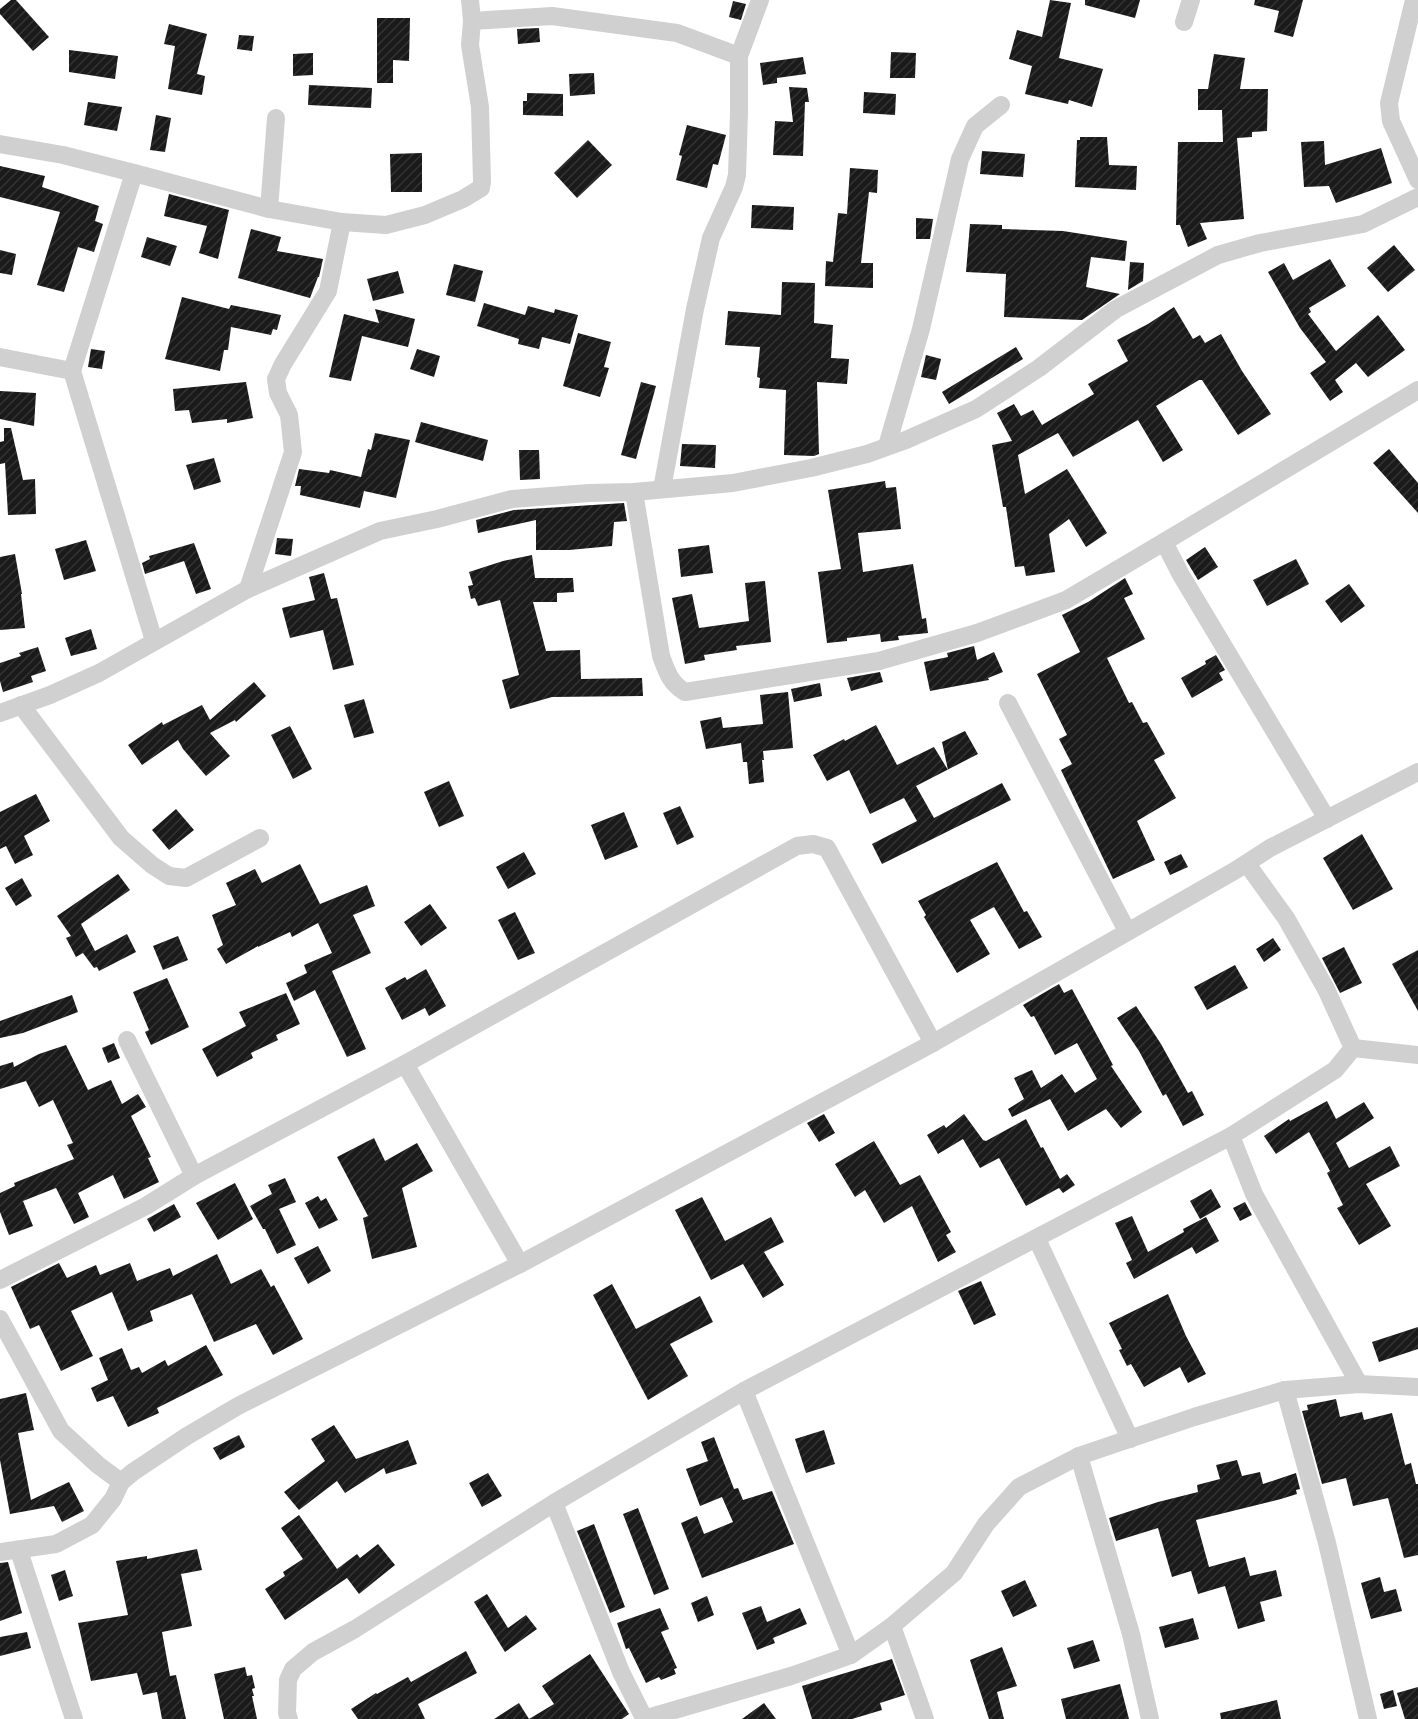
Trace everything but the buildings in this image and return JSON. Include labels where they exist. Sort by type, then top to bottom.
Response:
[{"type":"street","points":[[0,144],[63,154],[269,209],[342,222],[386,225],[425,215],[463,199],[481,188],[480,107],[470,45],[472,21],[470,0]]},
{"type":"street","points":[[662,489],[695,309],[711,238],[734,187],[737,175],[739,56],[760,0]]},
{"type":"street","points":[[1184,22],[1191,0]]},
{"type":"street","points":[[1414,0],[1389,103],[1391,121],[1418,180]]},
{"type":"street","points":[[472,21],[552,16],[677,33],[739,56]]},
{"type":"street","points":[[887,446],[921,329],[960,159],[975,126],[1001,105]]},
{"type":"street","points":[[269,209],[276,118]]},
{"type":"street","points":[[135,173],[72,371],[154,641]]},
{"type":"street","points":[[0,713],[50,695],[99,672],[248,590],[380,531],[512,499],[634,492],[733,483],[811,468],[867,454],[938,427],[976,409],[1039,368],[1116,309],[1218,255],[1260,243],[1363,224],[1418,197]]},
{"type":"street","points":[[248,590],[293,452],[289,415],[278,393],[276,379],[328,291],[342,222]]},
{"type":"street","points":[[0,357],[72,371]]},
{"type":"street","points":[[634,492],[661,656],[668,676],[675,686],[685,692],[879,661],[977,633],[1066,600],[1418,390]]},
{"type":"street","points":[[1164,542],[1181,575],[1327,819]]},
{"type":"street","points":[[1008,703],[1127,931]]},
{"type":"street","points":[[21,705],[121,838],[152,865],[169,876],[186,878],[260,838]]},
{"type":"street","points":[[0,1552],[56,1544],[92,1525],[113,1499],[121,1482],[187,1436],[238,1406],[520,1263],[933,1043],[1247,864],[1270,848],[1418,772]]},
{"type":"street","points":[[0,1280],[146,1206],[194,1176],[405,1064],[797,846],[813,844],[827,848],[933,1043]]},
{"type":"street","points":[[1247,864],[1286,918],[1326,989],[1353,1048]]},
{"type":"street","points":[[127,1040],[194,1176]]},
{"type":"street","points":[[1353,1048],[1418,1055]]},
{"type":"street","points":[[289,1719],[287,1713],[288,1680],[293,1669],[313,1652],[355,1629],[554,1503],[744,1391],[1231,1136],[1335,1070],[1353,1048]]},
{"type":"street","points":[[405,1064],[520,1263]]},
{"type":"street","points":[[1231,1136],[1254,1194],[1359,1384]]},
{"type":"street","points":[[1037,1239],[1130,1439]]},
{"type":"street","points":[[1,1324],[61,1431],[98,1465],[121,1482]]},
{"type":"street","points":[[554,1503],[621,1672],[644,1719],[791,1676],[851,1655],[892,1626],[954,1573],[987,1524],[1019,1487],[1079,1456],[1285,1390],[1359,1384],[1418,1387]]},
{"type":"street","points":[[1285,1390],[1327,1543],[1368,1719]]},
{"type":"street","points":[[744,1391],[851,1655]]},
{"type":"street","points":[[1079,1456],[1131,1634],[1150,1719]]},
{"type":"street","points":[[19,1551],[74,1719]]},
{"type":"street","points":[[892,1626],[925,1719]]}]
